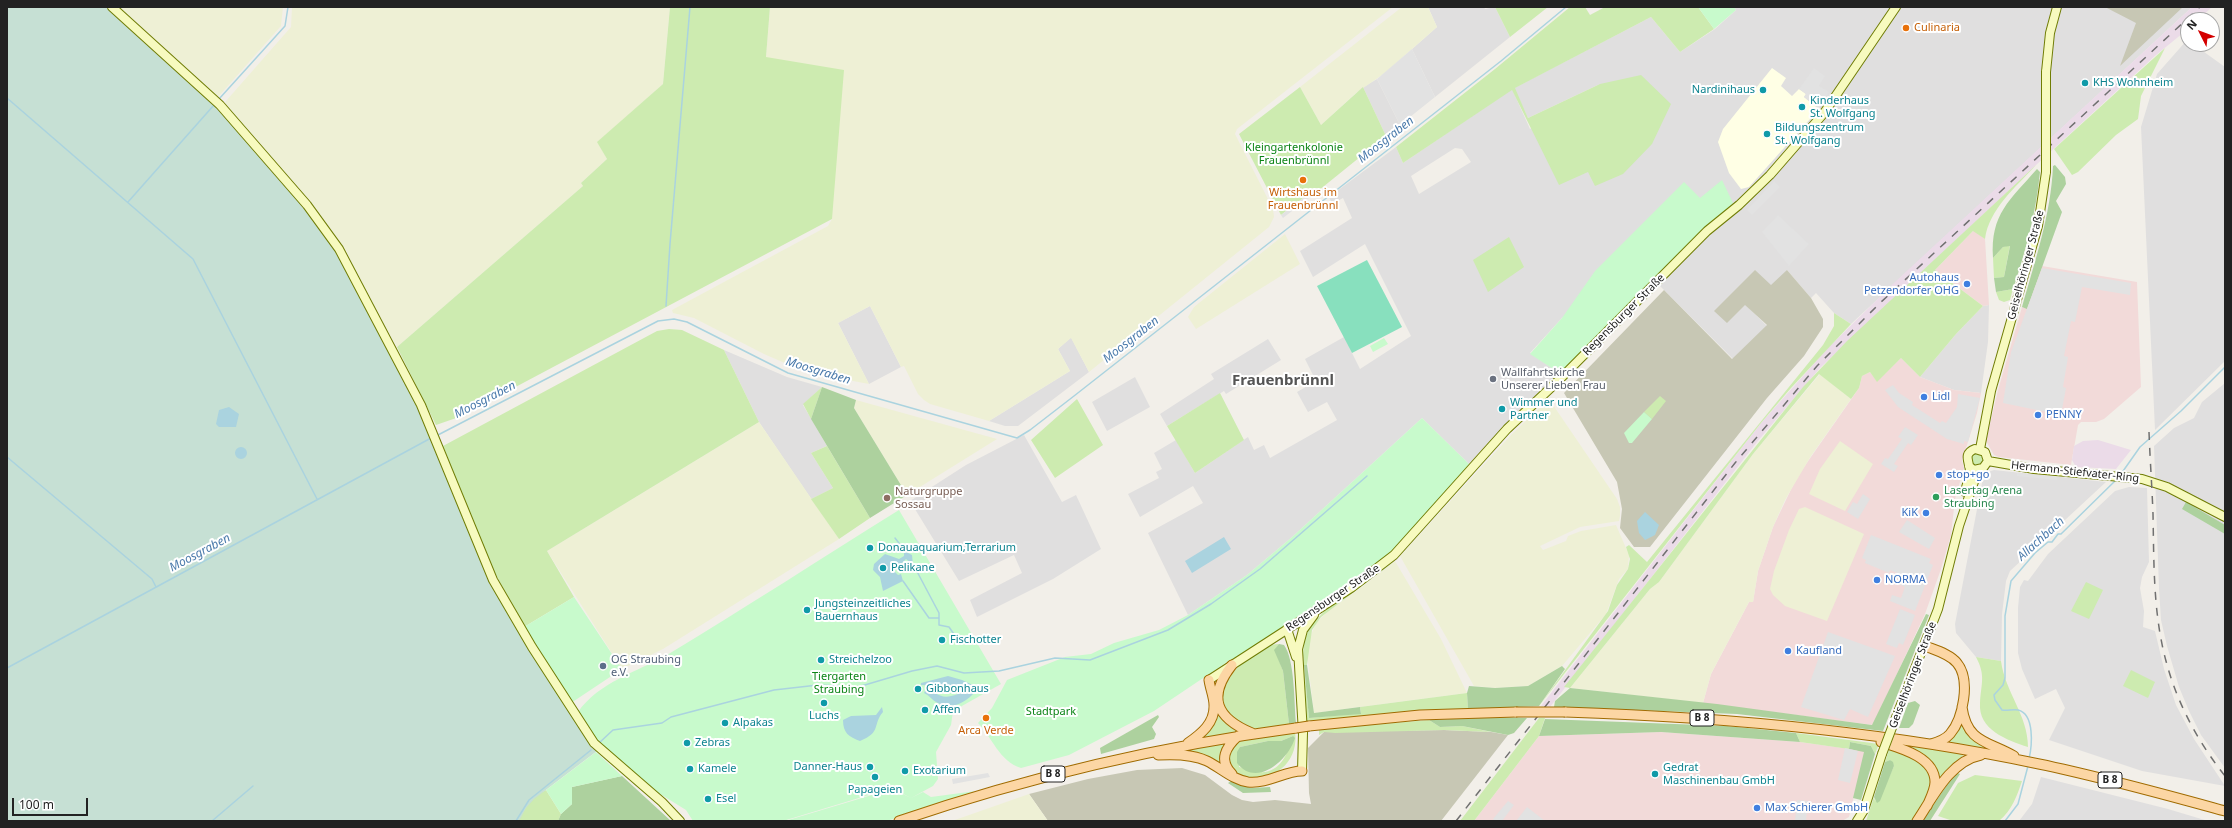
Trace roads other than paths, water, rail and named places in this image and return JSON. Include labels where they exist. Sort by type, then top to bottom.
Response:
[{"type":"main road","points":[[1925,646],[1949,657],[1960,668],[1963,677],[1962,706],[1966,724],[1977,738],[2023,761]]},
{"type":"main road","points":[[1232,665],[1218,687],[1218,698],[1222,714],[1231,723],[1253,733]]},
{"type":"main road","points":[[1208,680],[1218,687]]},
{"type":"main road","points":[[1185,745],[1202,733],[1213,715],[1214,704],[1208,680]]},
{"type":"main road","points":[[1928,744],[1940,741],[1950,734],[1962,706]]},
{"type":"main road","name":"B 8","points":[[899,821],[1018,783],[1129,756],[1185,745],[1253,733],[1309,726],[1420,715],[1516,712],[1565,712],[1689,717],[1838,732],[1928,744],[2039,764],[2132,785],[2225,811]]},
{"type":"main road","points":[[1838,732],[1899,747],[1921,759],[1929,768],[1935,782],[1927,806]]},
{"type":"main road","points":[[1236,778],[1227,768],[1224,756],[1228,745],[1238,736]]},
{"type":"main road","points":[[1129,756],[1171,754],[1191,756],[1206,761],[1244,781],[1261,782],[1293,771],[1302,771]]},
{"type":"main road","points":[[1917,821],[1960,763],[1972,756],[1984,754]]},
{"type":"street","points":[[112,7],[220,105],[318,219],[339,249],[436,438],[483,559],[493,580],[532,647],[584,730],[602,752],[662,802],[680,821]]},
{"type":"street","name":"Regensburger Straße","points":[[1208,680],[1320,609],[1361,581],[1394,555],[1507,430],[1559,380],[1707,231],[1760,185],[1824,113],[1896,7]]},
{"type":"street","name":"Geiselhöringer Straße","points":[[1980,449],[1991,391],[2038,226],[2046,172],[2046,72],[2050,33],[2057,7]]},
{"type":"street","points":[[1980,449],[1985,452],[1988,461],[1986,466],[1978,470],[1969,466],[1966,460],[1968,453],[1972,450],[1980,449]]},
{"type":"street","name":"Hermann-Stiefvater-Ring","points":[[1988,461],[2034,469],[2130,477],[2162,485],[2225,517]]},
{"type":"street","name":"Geiselhöringer Straße","points":[[1857,821],[1864,810],[1882,754],[1925,646],[1940,603],[1959,526],[1970,471],[1969,466]]},
{"type":"street","name":"Geiselhöringer Straße","points":[[1959,526],[1978,470]]},
{"type":"street","points":[[1302,771],[1302,733],[1297,661],[1300,640],[1308,623],[1320,609]]},
{"type":"street","points":[[1287,629],[1295,634],[1300,640]]},
{"type":"street","points":[[1287,629],[1297,661]]},
{"type":"water","points":[[229,407],[239,414],[236,427],[219,427],[216,424],[219,410]]},
{"type":"water","points":[[239,447],[243,447],[247,453],[243,459],[239,459],[235,455],[235,451]]},
{"type":"water","points":[[1645,512],[1659,525],[1655,535],[1645,540],[1639,533],[1637,521]]},
{"type":"water","points":[[1224,537],[1231,549],[1192,573],[1185,561]]},
{"type":"water","points":[[904,551],[912,555],[913,565],[906,559],[894,571],[898,575],[901,574],[903,581],[883,591],[880,577],[873,570],[874,564],[885,554],[899,559],[904,556]]},
{"type":"water","points":[[948,676],[975,686],[975,692],[967,699],[952,706],[942,705],[924,693],[925,691],[947,697],[958,694],[958,689],[946,686],[921,685],[921,683]]},
{"type":"water","points":[[882,707],[883,712],[874,731],[867,738],[860,741],[847,734],[844,728],[843,720],[851,716],[876,715]]},
{"type":"waterway","points":[[219,99],[285,26],[288,7]]},
{"type":"waterway","points":[[666,306],[690,7]]},
{"type":"waterway","name":"Moosgraben","points":[[436,436],[658,321],[674,319],[687,322],[788,373],[1017,438],[1030,430],[1074,396],[1501,61],[1566,7]]},
{"type":"waterway","points":[[7,98],[193,259],[317,499]]},
{"type":"waterway","points":[[128,202],[214,105]]},
{"type":"waterway","name":"Allachbach","points":[[2121,474],[2140,447],[2181,411],[2225,367]]},
{"type":"waterway","name":"Moosgraben","points":[[7,668],[431,438]]},
{"type":"waterway","points":[[7,457],[152,579],[156,587]]},
{"type":"waterway","points":[[599,743],[613,730],[662,723],[671,717],[774,690],[818,685],[858,687],[912,671],[937,666],[964,673],[999,671],[1055,658],[1090,660],[1168,630],[1211,604],[1260,569],[1367,476]]},
{"type":"waterway","name":"Allachbach","points":[[2029,759],[2031,731],[2027,718],[2018,710],[2002,710],[1995,700],[1994,695],[2003,685],[2005,678],[2005,616],[2011,581],[2035,553],[2048,542],[2052,542],[2058,534],[2061,534],[2116,480]]},
{"type":"waterway","points":[[895,538],[906,552]]},
{"type":"waterway","points":[[913,564],[939,613],[939,625],[949,627],[958,640]]},
{"type":"waterway","points":[[903,581],[929,618],[938,618]]},
{"type":"waterway","points":[[516,821],[529,800],[591,750]]},
{"type":"waterway","name":"Allachbach","points":[[2005,821],[2018,804],[2028,766]]},
{"type":"waterway","points":[[212,821],[253,786]]},
{"type":"railway","points":[[1456,821],[1735,463],[1817,366],[1880,303],[2200,7]]},
{"type":"railway","points":[[2149,432],[2156,606],[2162,643],[2166,661],[2182,707],[2197,736],[2225,776]]},
{"type":"place","name":"Culinaria","points":[[1906,28]]},
{"type":"place","name":"KHS Wohnheim","points":[[2085,83]]},
{"type":"place","name":"Nardinihaus","points":[[1763,90]]},
{"type":"place","name":"Kinderhaus St. Wolfgang","points":[[1802,107]]},
{"type":"place","name":"Bildungszentrum St. Wolfgang","points":[[1767,134]]},
{"type":"place","name":"Wirtshaus im Frauenbrünnl","points":[[1303,180]]},
{"type":"place","name":"Autohaus Petzendorfer OHG","points":[[1967,284]]},
{"type":"place","name":"Wallfahrtskirche Unserer Lieben Frau","points":[[1493,379]]},
{"type":"place","name":"Lidl","points":[[1924,397]]},
{"type":"place","name":"Wimmer und Partner","points":[[1502,409]]},
{"type":"place","name":"PENNY","points":[[2038,415]]},
{"type":"place","name":"stop+go","points":[[1939,475]]},
{"type":"place","name":"Lasertag Arena Straubing","points":[[1936,497]]},
{"type":"place","name":"Naturgruppe Sossau","points":[[887,498]]},
{"type":"place","name":"KiK","points":[[1926,513]]},
{"type":"place","name":"Donauaquarium,Terrarium","points":[[870,548]]},
{"type":"place","name":"Pelikane","points":[[883,568]]},
{"type":"place","name":"NORMA","points":[[1877,580]]},
{"type":"place","name":"Jungsteinzeitliches Bauernhaus","points":[[807,610]]},
{"type":"place","name":"Fischotter","points":[[942,640]]},
{"type":"place","name":"Kaufland","points":[[1788,651]]},
{"type":"place","name":"Streichelzoo","points":[[821,660]]},
{"type":"place","name":"OG Straubing e.V.","points":[[603,666]]},
{"type":"place","name":"Gibbonhaus","points":[[918,689]]},
{"type":"place","name":"Luchs","points":[[824,703]]},
{"type":"place","name":"Affen","points":[[925,710]]},
{"type":"place","name":"Arca Verde","points":[[986,718]]},
{"type":"place","name":"Alpakas","points":[[725,723]]},
{"type":"place","name":"Zebras","points":[[687,743]]},
{"type":"place","name":"Danner-Haus","points":[[870,767]]},
{"type":"place","name":"Kamele","points":[[690,769]]},
{"type":"place","name":"Exotarium","points":[[905,771]]},
{"type":"place","name":"Gedrat Maschinenbau GmbH","points":[[1655,774]]},
{"type":"place","name":"Papageien","points":[[875,777]]},
{"type":"place","name":"Esel","points":[[708,799]]},
{"type":"place","name":"Max Schierer GmbH","points":[[1757,808]]},
{"type":"district","name":"Frauenbrünnl","points":[[1283,381]]},
{"type":"park label","name":"Kleingartenkolonie Frauenbrünnl","points":[[1294,154]]},
{"type":"park label","name":"Tiergarten Straubing","points":[[839,683]]},
{"type":"park label","name":"Stadtpark","points":[[1051,712]]}]
